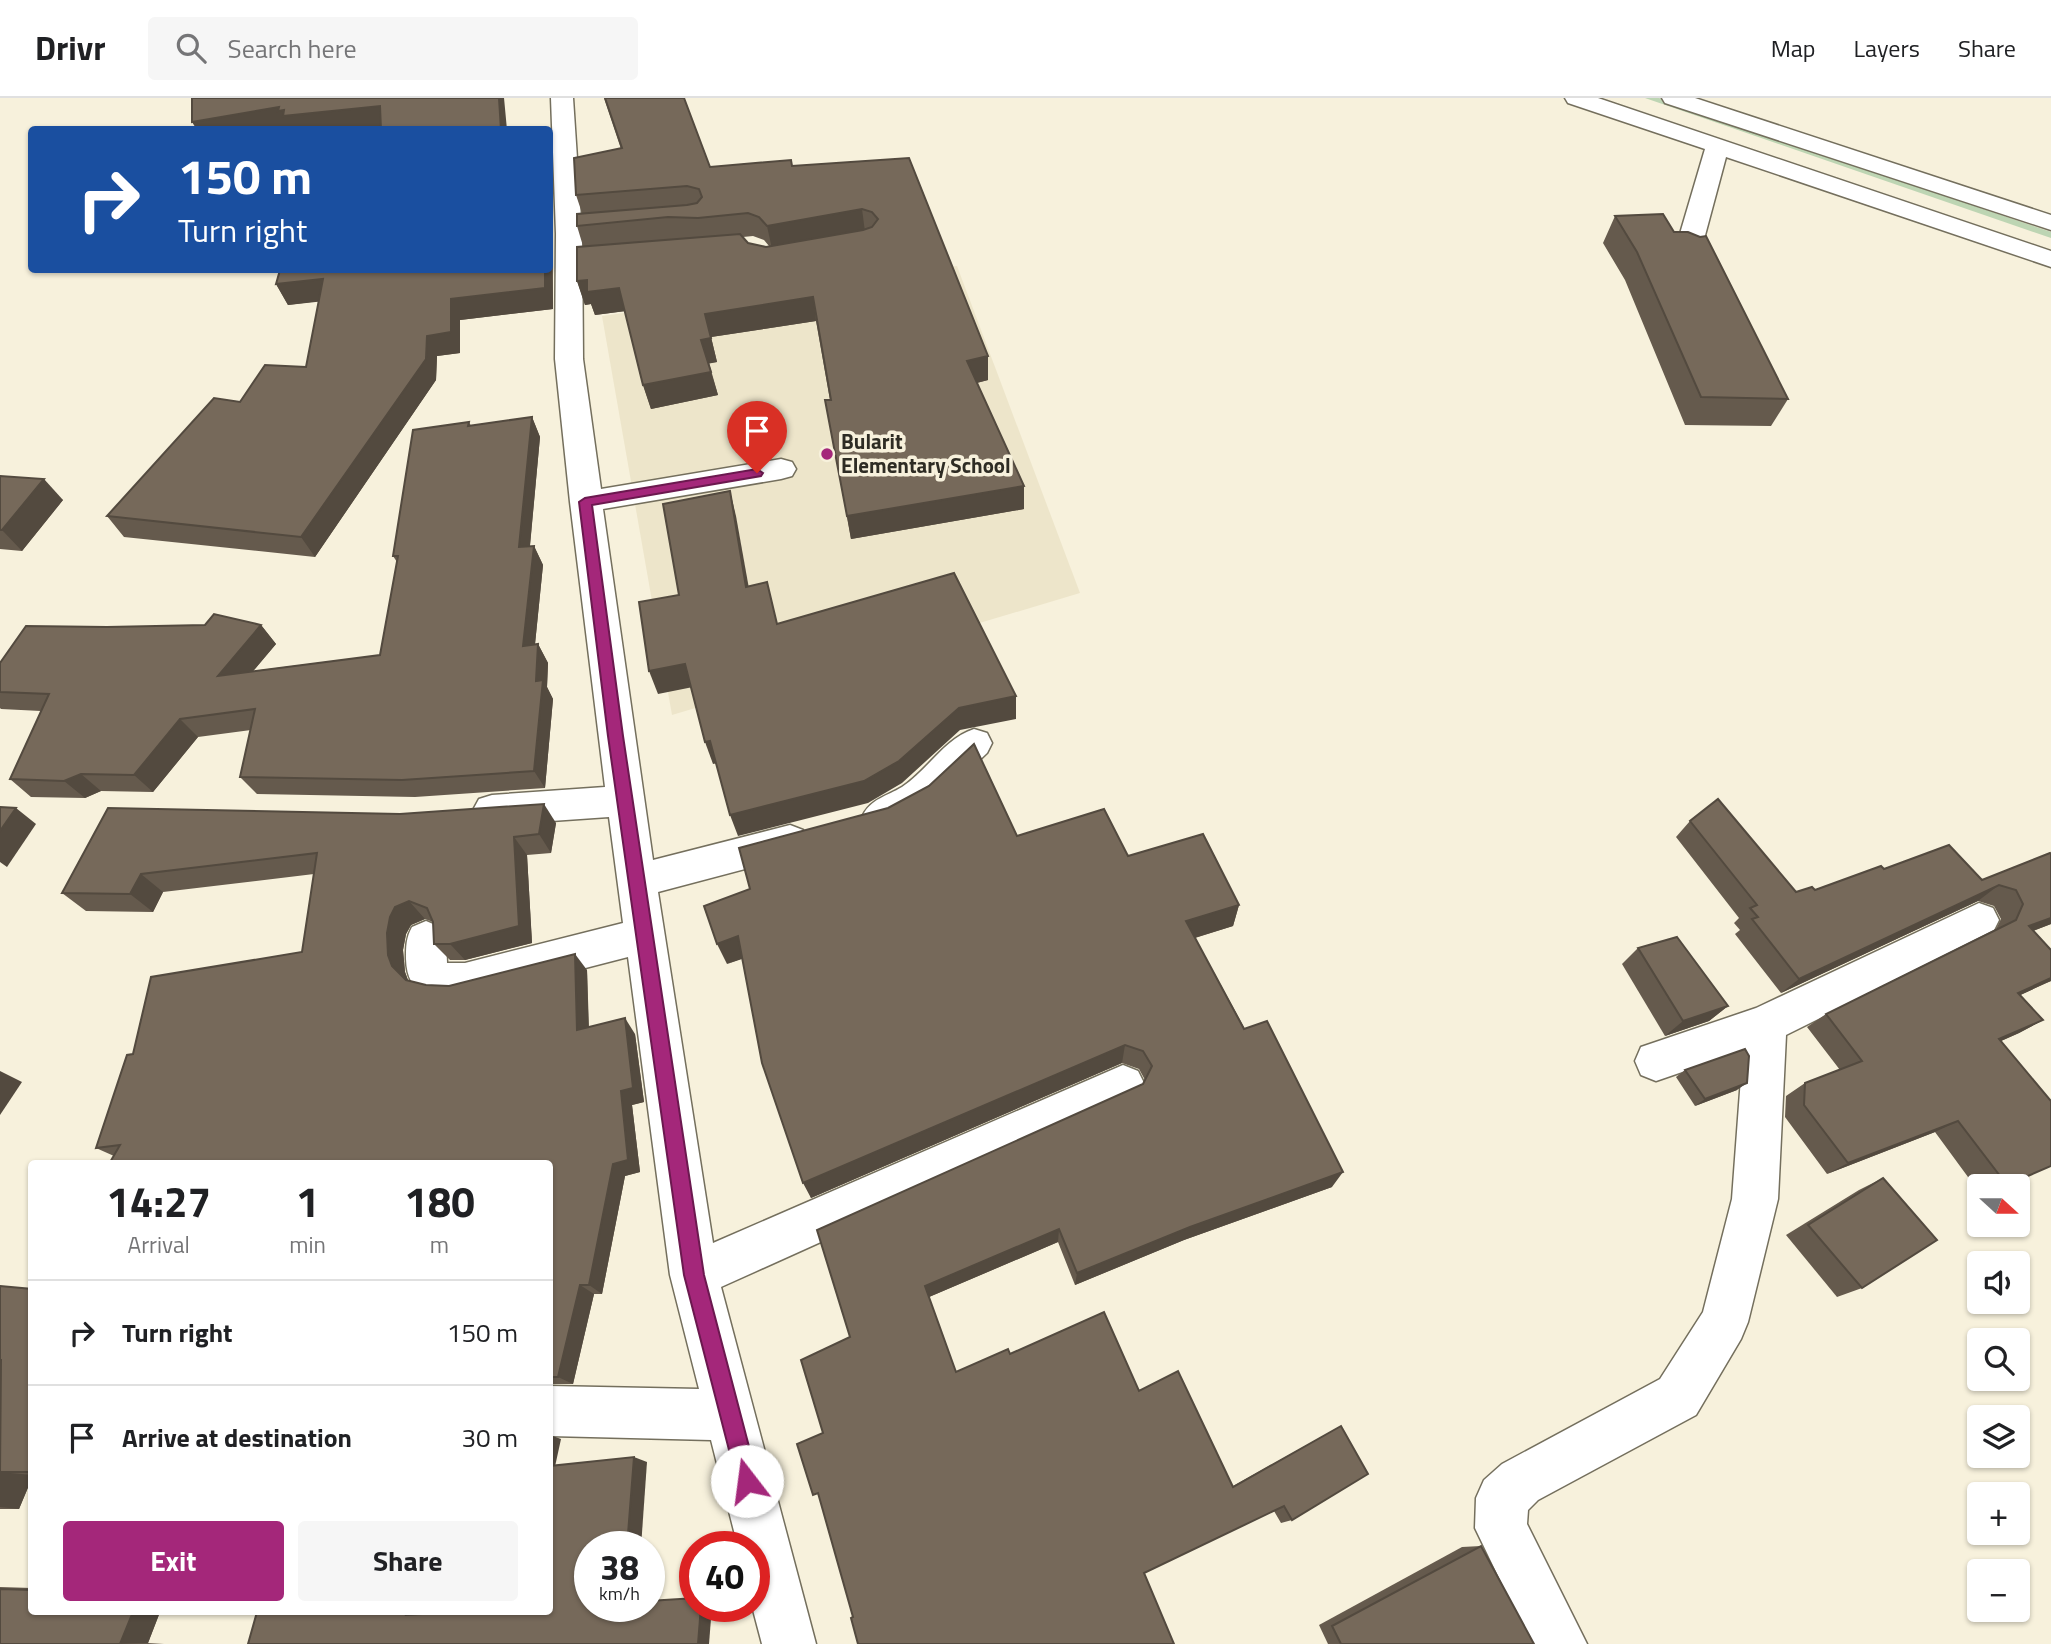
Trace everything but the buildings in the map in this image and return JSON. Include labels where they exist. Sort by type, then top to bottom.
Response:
[{"type":"street","points":[[562,98],[574,241],[569,359],[585,502],[644,935],[694,1275],[789,1644]]},
{"type":"street","points":[[1576,98],[2051,259]]},
{"type":"street","points":[[1673,98],[2051,223]]},
{"type":"street","points":[[1687,254],[1717,147]]},
{"type":"street","points":[[585,502],[781,469]]},
{"type":"street","points":[[637,881],[878,818],[917,796],[974,743]]},
{"type":"street","points":[[457,812],[625,801]]},
{"type":"street","points":[[1656,1061],[1766,1024],[1979,920]]},
{"type":"street","points":[[426,939],[428,974],[440,981],[465,981],[644,935]]},
{"type":"street","points":[[1560,1644],[1501,1528],[1502,1498],[1520,1482],[1678,1396],[1724,1322],[1755,1199],[1766,1024]]},
{"type":"street","points":[[694,1275],[1123,1086]]},
{"type":"street","points":[[0,1390],[28,1394]]},
{"type":"street","points":[[553,1411],[729,1415]]},
{"type":"shaded area","name":"Bularit Elementary School","points":[[957,266],[1080,593],[672,715],[602,316]]},
{"type":"waterway","points":[[1650,98],[2051,235]]},
{"type":"place","name":"Bularit Elementary School","points":[[827,454]]},
{"type":"route","points":[[747,1481],[694,1275],[615,736],[585,502],[757,473]]}]
